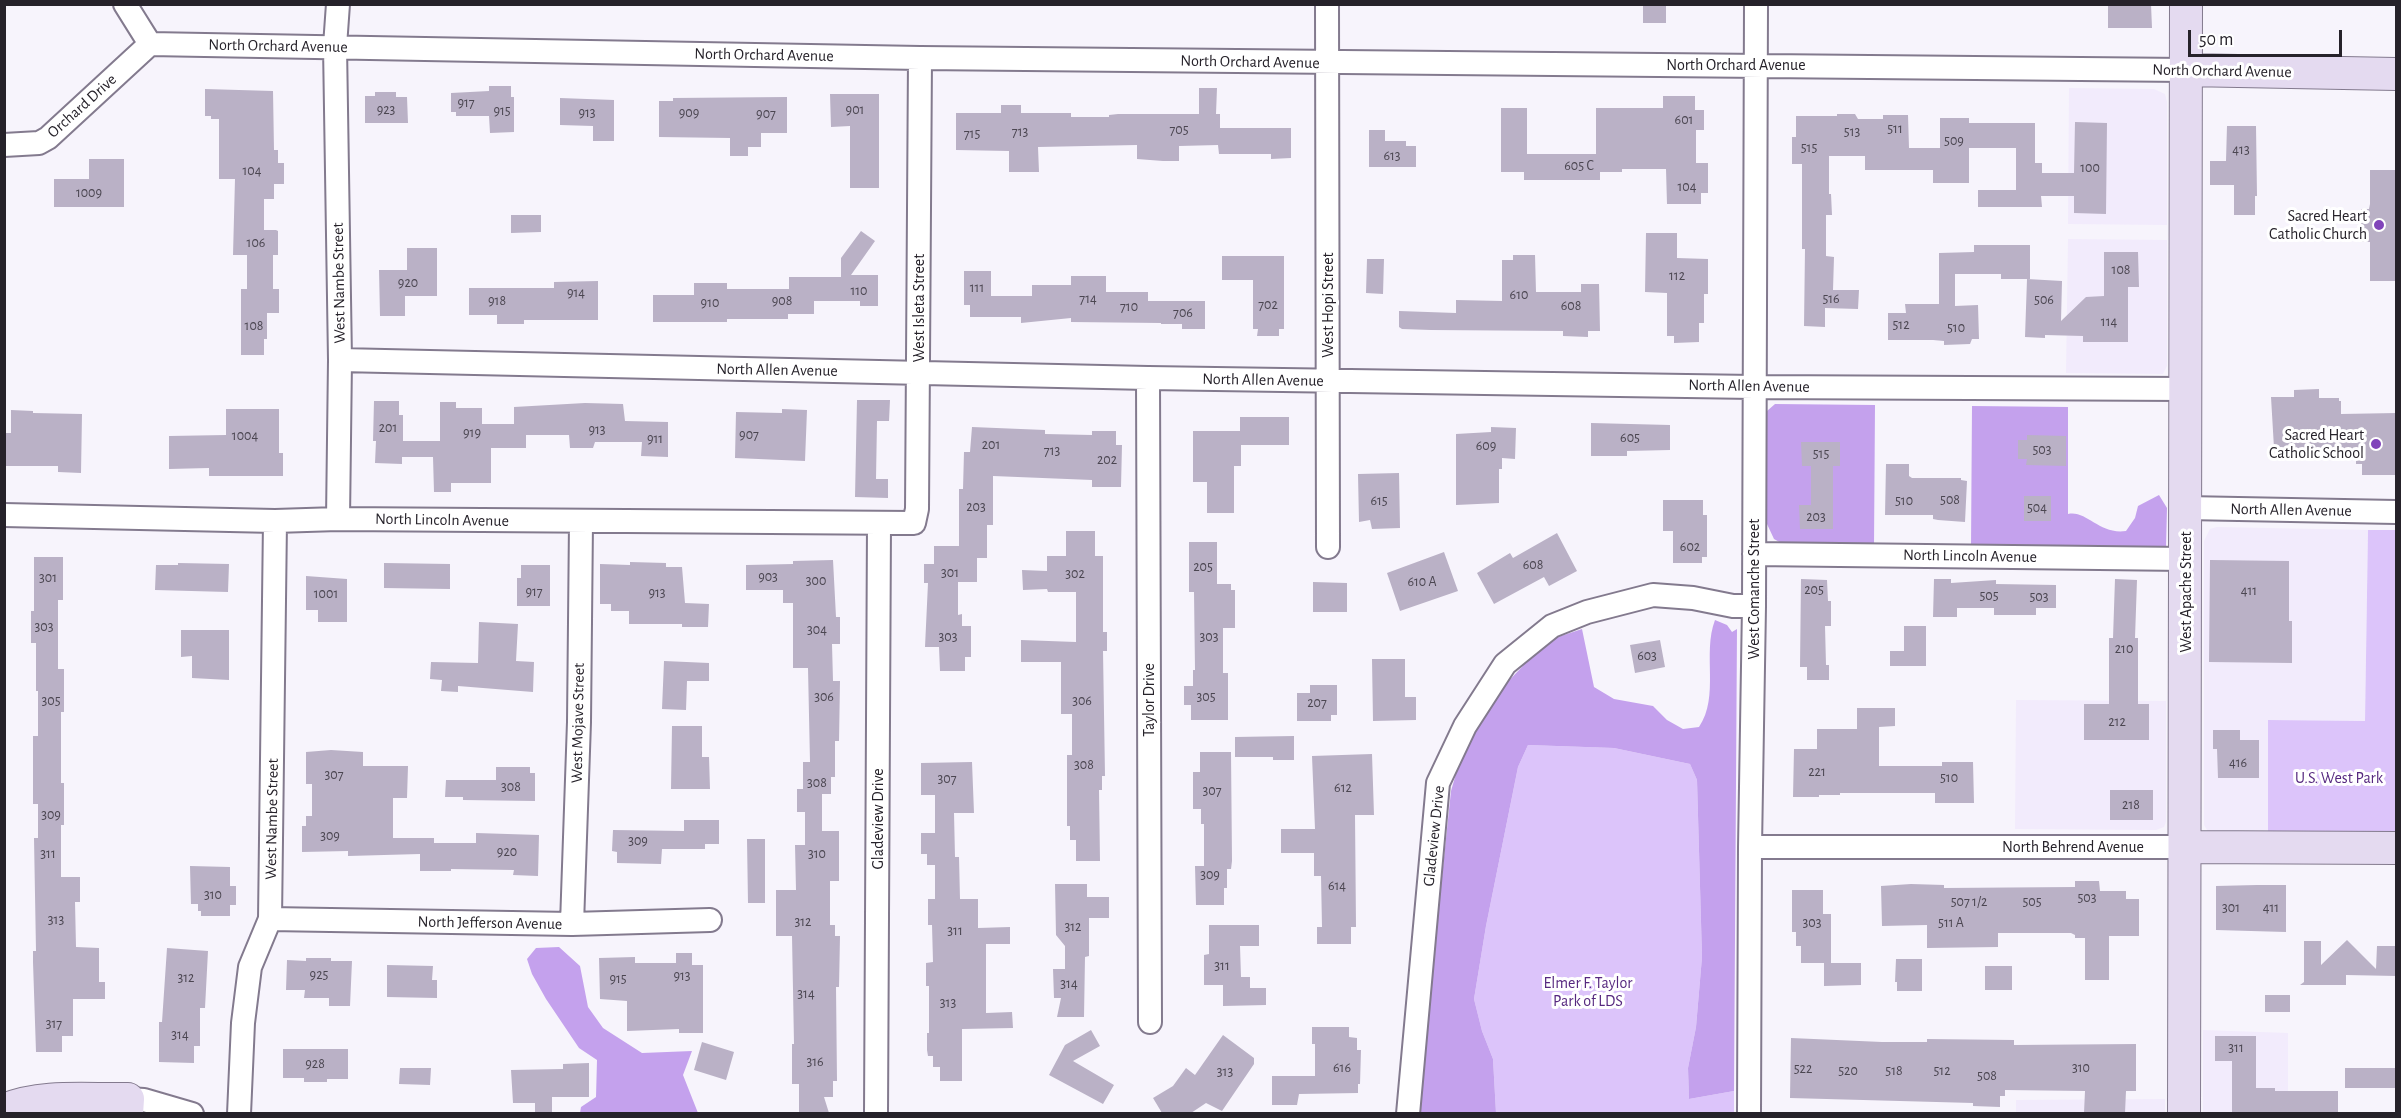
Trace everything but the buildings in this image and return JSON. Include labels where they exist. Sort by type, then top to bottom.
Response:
[{"type":"main road","name":"West Apache Street","points":[[2184,1113],[2187,4]]},
{"type":"main road","name":"North Orchard Avenue","points":[[2186,70],[2397,74]]},
{"type":"main road","name":"North Behrend Avenue","points":[[2185,847],[2397,848]]},
{"type":"main road","points":[[4,1110],[21,1103],[39,1101],[128,1106]]},
{"type":"street","points":[[125,4],[150,44]]},
{"type":"street","name":"West Nambe Street","points":[[338,4],[335,46],[340,360],[338,519]]},
{"type":"street","name":"West Hopi Street","points":[[1327,4],[1328,547]]},
{"type":"street","name":"West Comanche Street","points":[[1749,1113],[1756,4]]},
{"type":"street","name":"North Orchard Avenue","points":[[150,44],[920,58],[2186,70]]},
{"type":"street","name":"Orchard Drive","points":[[4,144],[39,143],[48,138],[150,44]]},
{"type":"street","name":"West Isleta Street","points":[[879,524],[914,523],[917,509],[920,58]]},
{"type":"street","name":"North Allen Avenue","points":[[340,360],[1328,381],[1754,387],[2186,389]]},
{"type":"street","name":"Taylor Drive","points":[[1148,378],[1150,1022]]},
{"type":"street","name":"North Allen Avenue","points":[[2186,508],[2397,512]]},
{"type":"street","name":"North Lincoln Avenue","points":[[4,515],[275,521],[338,519],[879,524]]},
{"type":"street","name":"West Nambe Street","points":[[239,1113],[243,1023],[250,967],[270,919],[275,521]]},
{"type":"street","name":"West Mojave Street","points":[[572,924],[579,722],[581,522]]},
{"type":"street","name":"Gladeview Drive","points":[[876,1113],[879,524]]},
{"type":"street","name":"North Lincoln Avenue","points":[[1754,554],[2186,559]]},
{"type":"street","name":"Gladeview Drive","points":[[1408,1113],[1438,783],[1465,726],[1505,664],[1552,626],[1587,612],[1653,595],[1693,598],[1733,606],[1754,606]]},
{"type":"street","name":"North Behrend Avenue","points":[[1750,847],[2185,847]]},
{"type":"street","name":"North Jefferson Avenue","points":[[270,919],[572,924],[710,920]]},
{"type":"street","points":[[128,1106],[144,1100],[192,1113]]},
{"type":"shaded area","points":[[2069,88],[2154,89],[2165,94],[2167,102],[2167,225],[2068,224]]},
{"type":"shaded area","points":[[2068,239],[2167,240],[2167,366],[2163,374],[2066,373]]},
{"type":"shaded area","points":[[1775,404],[1875,405],[1874,546],[1783,544],[1774,539],[1767,524],[1767,411]]},
{"type":"shaded area","points":[[1972,406],[2068,407],[2068,514],[2081,516],[2108,529],[2126,531],[2135,518],[2138,506],[2159,495],[2167,508],[2166,547],[2163,550],[1971,547]]},
{"type":"shaded area","points":[[2217,527],[2368,530],[2365,721],[2268,720],[2268,834],[2209,833],[2204,825],[2204,541],[2210,529]]},
{"type":"shaded area","points":[[1715,620],[1727,625],[1732,632],[1737,629],[1734,1091],[1689,1099],[1688,1068],[1696,1027],[1702,957],[1697,780],[1690,764],[1614,748],[1528,745],[1518,767],[1486,926],[1474,999],[1482,1031],[1493,1059],[1496,1113],[1417,1114],[1451,791],[1466,739],[1500,690],[1539,649],[1555,638],[1582,629],[1594,687],[1614,699],[1653,706],[1667,720],[1683,729],[1699,727],[1709,702],[1711,633]]},
{"type":"shaded area","points":[[2016,700],[2166,701],[2166,822],[2164,827],[2156,830],[2015,829]]},
{"type":"shaded area","points":[[559,947],[580,966],[588,1007],[603,1028],[642,1053],[692,1051],[683,1075],[698,1113],[580,1113],[581,1107],[596,1097],[597,1060],[579,1048],[546,999],[532,974],[527,959],[536,948]]},
{"type":"shaded area","points":[[2203,1030],[2288,1033],[2288,1113],[2203,1114]]},
{"type":"shaded area","points":[[2165,1099],[2165,1113],[2016,1113],[2016,1100]]},
{"type":"green space","name":"U.S. West Park","points":[[2368,530],[2396,530],[2396,836],[2268,834],[2268,720],[2365,721]]},
{"type":"green space","name":"Elmer F. Taylor Park of LDS","points":[[1528,745],[1614,748],[1690,764],[1697,780],[1702,957],[1696,1027],[1688,1068],[1689,1099],[1734,1091],[1734,1113],[1496,1113],[1493,1059],[1482,1031],[1474,999],[1486,926],[1518,767]]},
{"type":"place","name":"Sacred Heart Catholic Church","points":[[2379,225]]},
{"type":"place","name":"Sacred Heart Catholic School","points":[[2376,444]]}]
